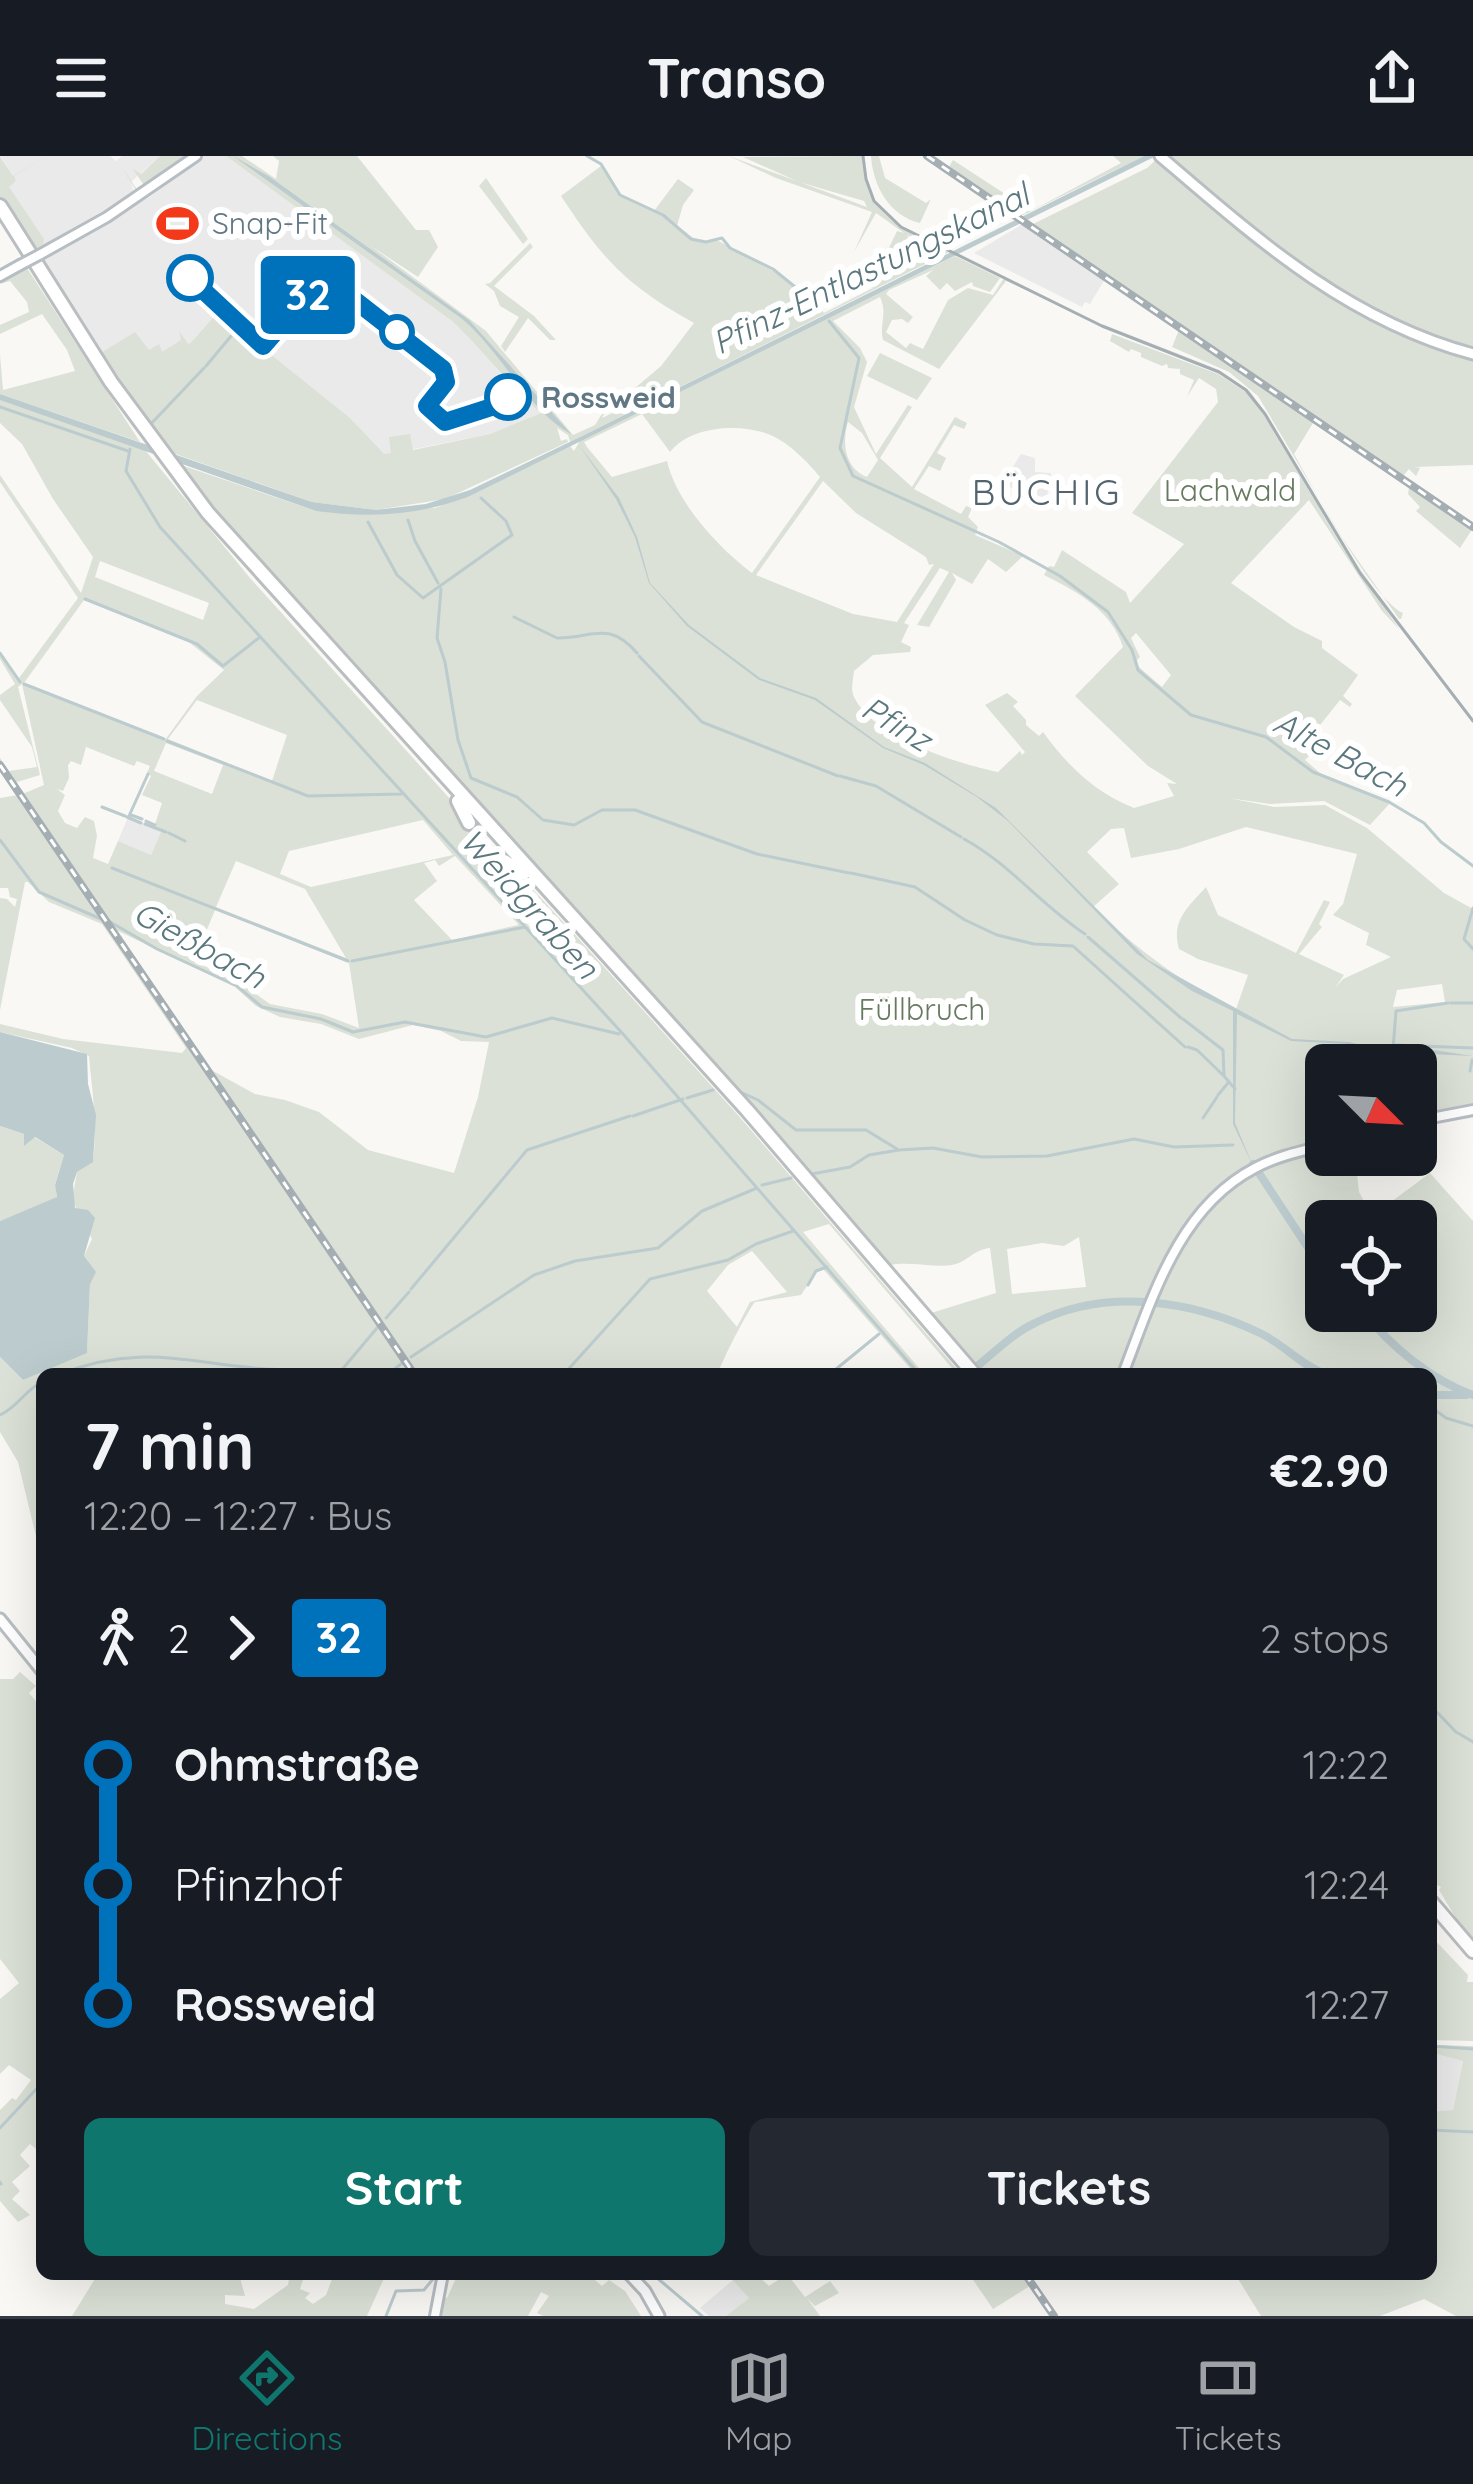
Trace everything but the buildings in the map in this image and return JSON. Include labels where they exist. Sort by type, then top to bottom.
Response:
[{"type":"highway","points":[[0,206],[154,450],[255,569],[736,1098],[965,1368]]},
{"type":"highway","points":[[0,218],[84,353],[249,572],[729,1100],[965,1368]]},
{"type":"highway","points":[[458,801],[469,823]]},
{"type":"highway","points":[[504,861],[524,873]]},
{"type":"highway","points":[[1437,1909],[1473,1951]]},
{"type":"highway","points":[[1437,1919],[1473,1960]]},
{"type":"main road","points":[[0,276],[107,218],[196,156]]},
{"type":"main road","points":[[1160,156],[1319,286],[1399,328],[1473,354]]},
{"type":"main road","points":[[1437,1117],[1473,1110]]},
{"type":"main road","points":[[1125,1368],[1181,1239],[1227,1188],[1255,1168],[1305,1152]]},
{"type":"main road","points":[[0,1619],[36,1664]]},
{"type":"main road","points":[[435,2316],[442,2280]]},
{"type":"main road","points":[[634,2280],[659,2316]]},
{"type":"shaded area","points":[[1,156],[110,156],[116,161],[122,156],[160,156],[131,182],[134,194],[42,245],[44,239],[8,187],[16,181]]},
{"type":"shaded area","points":[[204,156],[226,156],[452,321],[541,413],[490,434],[383,455],[351,419],[163,374],[102,354],[43,261],[151,196]]},
{"type":"shaded area","points":[[233,156],[270,177],[469,320],[571,434],[541,410],[461,318]]},
{"type":"shaded area","points":[[1144,156],[1156,156],[468,497],[430,508],[374,515],[316,511],[0,400],[0,394],[312,502],[376,510],[426,504],[470,490],[578,438]]},
{"type":"shaded area","points":[[1028,221],[1473,528],[1105,279],[1090,304],[1085,302],[1082,307],[974,253]]},
{"type":"shaded area","points":[[1098,326],[1220,370],[1251,392],[1341,541],[1402,629],[1339,542],[1268,421],[1245,391],[1210,368]]},
{"type":"shaded area","points":[[579,445],[619,498],[637,537],[650,583],[689,625],[760,678],[816,698],[884,747],[925,763],[996,808],[1148,960],[1292,1039],[1357,1044],[1291,1041],[1237,1014],[1235,1123],[1253,1166],[1233,1124],[1233,1011],[1192,991],[1137,954],[1008,821],[977,797],[924,765],[883,748],[815,700],[759,680],[687,626],[649,583],[635,537]]},
{"type":"shaded area","points":[[1021,454],[1035,458],[1035,472],[1051,473],[1046,502],[1002,484]]},
{"type":"shaded area","points":[[18,795],[411,1368],[407,1368]]},
{"type":"shaded area","points":[[128,817],[161,830],[151,855],[118,841]]},
{"type":"shaded area","points":[[0,1032],[87,1054],[96,1115],[93,1162],[77,1172],[73,1184],[75,1208],[88,1210],[95,1218],[84,1256],[96,1272],[90,1284],[87,1353],[51,1368],[36,1368],[36,1375],[23,1380],[0,1357],[0,1221],[57,1197],[55,1185],[64,1155],[35,1137],[24,1146],[24,1134],[0,1126]]},
{"type":"shaded area","points":[[1437,2054],[1463,2061],[1453,2110],[1437,2112]]},
{"type":"shaded area","points":[[733,2280],[749,2298],[726,2316],[709,2316],[700,2308]]},
{"type":"green space","points":[[0,156],[13,176],[47,156],[14,176],[16,181],[9,187],[43,244],[134,195],[121,166],[138,191],[114,216],[43,261],[101,353],[135,332],[149,350],[159,344],[162,352],[181,340],[179,331],[189,345],[218,312],[351,419],[384,454],[391,453],[389,437],[410,434],[413,450],[490,434],[541,413],[452,321],[226,156],[242,156],[276,179],[279,161],[273,156],[357,156],[416,230],[429,230],[438,247],[418,277],[371,246],[486,331],[573,435],[595,425],[620,385],[602,418],[643,398],[635,388],[661,366],[694,323],[618,269],[561,196],[601,166],[619,195],[654,211],[678,179],[694,190],[677,226],[700,241],[717,240],[774,272],[824,313],[873,288],[849,275],[863,268],[890,278],[893,272],[873,263],[885,256],[897,231],[904,233],[876,213],[854,252],[872,212],[729,156],[797,181],[743,157],[862,156],[869,190],[886,214],[941,249],[906,235],[913,241],[949,252],[570,442],[557,428],[561,441],[568,442],[445,499],[376,510],[312,502],[164,450],[96,354],[0,199]],"holes":[[[801,182],[864,201],[867,207]]]},
{"type":"green space","points":[[160,156],[184,156],[145,187],[133,169],[141,174]]},
{"type":"green space","points":[[871,156],[879,156],[885,178],[926,203],[931,199],[920,223],[900,214],[885,198]]},
{"type":"green space","points":[[1113,156],[1144,156],[1021,216],[949,167],[953,160],[1031,211],[1121,163]]},
{"type":"green space","points":[[1163,156],[1473,156],[1473,352],[1435,341],[1321,285]]},
{"type":"green space","points":[[1158,158],[1254,240],[1331,295],[1387,324],[1473,356],[1473,465],[1415,467],[1420,468],[1416,476],[1409,469],[1403,476],[1033,224],[1147,168]]},
{"type":"green space","points":[[486,178],[528,239],[523,244],[479,186]]},
{"type":"green space","points":[[530,243],[533,247],[494,286],[534,316],[556,340],[550,340],[528,318],[505,352],[501,346],[519,317],[500,306],[485,284]]},
{"type":"green space","points":[[955,256],[1000,278],[990,292],[972,282],[955,291],[947,283],[940,290],[926,276],[933,270],[889,290],[886,294],[913,317],[908,323],[892,320],[886,332],[906,348],[910,343],[923,349],[948,300],[968,288],[993,295],[1004,278],[1047,299],[1006,281],[939,369],[883,340],[880,297],[833,321],[867,362],[854,407],[876,454],[908,405],[912,407],[880,458],[912,487],[955,417],[967,423],[964,429],[954,425],[937,453],[946,458],[940,471],[929,466],[914,489],[961,514],[966,506],[972,508],[968,517],[978,527],[975,535],[1023,556],[1006,572],[988,559],[972,584],[952,573],[956,580],[929,627],[917,625],[949,572],[940,568],[904,623],[909,625],[901,642],[911,647],[910,652],[873,655],[854,671],[855,699],[880,726],[941,756],[998,772],[1020,751],[1025,752],[985,705],[1007,693],[1018,702],[1013,706],[1026,725],[1039,736],[1043,732],[1072,767],[1106,794],[1134,808],[1174,796],[1167,783],[1177,784],[1148,766],[1075,696],[1123,647],[1102,612],[1044,575],[1062,550],[1126,592],[1130,603],[1184,544],[1132,513],[1218,402],[1216,389],[1199,378],[1187,397],[1194,380],[1180,374],[1180,369],[1129,352],[1110,341],[1112,334],[1218,374],[1249,394],[1339,542],[1400,630],[1382,611],[1309,500],[1231,583],[1322,641],[1322,648],[1358,675],[1343,696],[1350,707],[1340,700],[1313,734],[1306,736],[1310,739],[1303,748],[1311,754],[1305,760],[1320,773],[1391,802],[1370,825],[1324,801],[1270,804],[1228,798],[1274,807],[1325,805],[1367,828],[1444,893],[1473,909],[1473,1108],[1437,1116],[1437,1044],[1305,1044],[1305,1176],[1357,1176],[1363,1200],[1305,1200],[1305,1332],[1437,1332],[1437,1200],[1394,1200],[1433,1176],[1473,1221],[1473,1946],[1437,1885],[1437,1368],[1129,1368],[1171,1261],[1202,1220],[1198,1217],[1178,1241],[1124,1368],[974,1368],[218,521],[178,464],[316,511],[435,508],[468,497],[570,446],[574,451],[581,439]],"holes":[[[642,414],[670,452],[702,432],[756,431],[789,446],[820,477],[752,573],[701,524],[680,493],[667,461],[612,477],[584,442]],[[848,422],[862,433],[878,460],[867,477],[849,461]],[[823,481],[856,513],[934,564],[897,622],[853,614],[756,575]],[[1136,633],[1171,675],[1162,687],[1139,667],[1140,657],[1131,638]],[[1246,827],[1357,854],[1343,904],[1333,915],[1369,933],[1366,945],[1391,957],[1343,979],[1335,988],[1344,975],[1299,954],[1322,927],[1319,924],[1330,902],[1324,900],[1296,953],[1218,915],[1206,887],[1179,923],[1179,949],[1248,975],[1236,1009],[1160,964],[1093,907],[1119,884],[1087,852],[1111,829],[1124,828],[1131,858],[1179,849]],[[1442,984],[1445,1002],[1393,1007],[1397,990]],[[1079,1237],[1086,1287],[1012,1294],[1007,1249],[1042,1243],[1064,1246]],[[990,1248],[996,1293],[931,1313],[889,1265],[952,1265]]]},
{"type":"green space","points":[[25,265],[140,442],[0,394],[0,355],[3,390],[75,371],[42,314],[0,334],[0,325],[29,312],[10,281],[0,284],[0,277]]},
{"type":"green space","points":[[1179,330],[1473,528],[1460,548],[1416,511],[1420,507],[1408,494],[1409,487],[1313,423],[1294,454],[1320,501],[1258,396],[1229,372],[1172,347]]},
{"type":"green space","points":[[880,353],[932,378],[917,400],[867,376]]},
{"type":"green space","points":[[0,399],[145,450],[250,578],[461,811],[479,845],[515,870],[578,938],[956,1368],[829,1224],[803,1232],[919,1368],[910,1368],[823,1269],[801,1295],[755,1302],[721,1368],[411,1368],[20,795],[44,785],[22,684],[18,687],[40,775],[17,782],[19,792],[0,763],[0,758],[9,771],[37,767],[32,747],[0,700],[15,684],[0,652],[19,678],[78,598],[0,482],[0,475],[81,593],[93,557],[22,444],[0,423]],"holes":[[[100,561],[209,603],[203,620],[95,577]],[[84,600],[185,639],[224,670],[197,696],[165,740],[24,683]],[[197,700],[287,735],[272,781],[168,739]],[[166,743],[223,765],[212,794],[154,771]],[[86,747],[134,766],[137,761],[150,766],[147,773],[151,776],[142,795],[162,803],[154,827],[161,831],[151,855],[118,841],[108,864],[93,858],[94,821],[85,817],[77,828],[65,823],[58,811],[65,795],[57,789],[63,791],[71,761],[81,765]],[[423,820],[453,855],[311,887],[280,874],[289,851]],[[455,856],[518,925],[452,940],[414,900],[437,881],[424,863],[435,860],[439,866]],[[236,861],[305,889],[346,958],[216,907]],[[517,876],[576,940],[556,956],[495,888]],[[215,910],[349,963],[359,1028],[322,1014],[270,1004],[194,961]],[[116,930],[235,987],[256,1006],[280,1017],[321,1024],[359,1039],[413,1025],[461,1041],[489,1042],[454,1173],[368,1150],[319,1112],[255,1094],[213,1071]],[[752,1251],[787,1292],[750,1302],[737,1327],[707,1291],[728,1265]]]},
{"type":"green space","points":[[1381,593],[1403,613],[1401,619],[1399,619]]},
{"type":"green space","points":[[18,795],[407,1368],[50,1368],[87,1352],[90,1284],[84,1256],[92,1239],[72,1200],[77,1172],[93,1161],[89,1056],[0,1032],[0,1024],[63,1039],[182,1053],[186,1048],[102,924],[49,902],[28,882],[0,1010],[0,898],[15,907],[17,899],[10,897],[8,888],[0,888],[0,798]]},
{"type":"green space","points":[[0,1126],[24,1134],[26,1140],[34,1137],[64,1155],[55,1184],[57,1198],[0,1221]]},
{"type":"green space","points":[[0,1357],[23,1380],[36,1374],[36,1536],[18,1462],[0,1432]]},
{"type":"green space","points":[[20,1672],[36,1686],[29,1693],[36,1701],[36,2149],[30,2144],[20,2155],[30,2166],[12,2182],[20,2191],[12,2199],[30,2215],[18,2222],[0,2201],[0,2110],[12,2098],[16,2100],[31,2080],[9,2065],[0,2074],[0,1999],[19,1983],[0,1959],[0,1679],[13,1679]]},
{"type":"green space","points":[[1437,1942],[1468,1975],[1467,1982],[1473,1982],[1473,2041],[1437,2040]]},
{"type":"green space","points":[[1437,2045],[1473,2046],[1473,2316],[1456,2316],[1424,2299],[1380,2316],[1261,2316],[1239,2280],[1437,2280],[1437,2111],[1453,2110],[1463,2061],[1437,2054]]},
{"type":"green space","points":[[94,2280],[241,2280],[245,2296],[225,2295],[225,2304],[254,2309],[289,2280],[303,2280],[300,2289],[310,2293],[305,2298],[313,2304],[326,2295],[332,2280],[383,2280],[367,2316],[72,2316]]},
{"type":"green space","points":[[455,2280],[595,2280],[602,2286],[609,2280],[625,2291],[641,2316],[543,2316],[537,2313],[549,2296],[541,2292],[528,2316],[437,2316],[440,2297],[447,2298]]},
{"type":"green space","points":[[732,2280],[762,2280],[769,2286],[792,2280],[805,2297],[830,2281],[839,2293],[815,2306],[807,2298],[820,2316],[726,2316],[749,2298]]},
{"type":"green space","points":[[973,2280],[1026,2280],[1030,2286],[993,2309]]},
{"type":"waterway","name":"Alte Bach","points":[[587,156],[601,164],[620,195],[663,215],[691,239],[722,238],[730,248],[773,269],[805,295]]},
{"type":"waterway","name":"Alte Bach","points":[[829,321],[859,358],[840,448],[853,476],[999,542],[1060,576],[1108,612],[1132,650],[1138,670],[1191,715],[1266,737],[1313,772],[1389,802],[1424,823],[1473,866]]},
{"type":"waterway","name":"Weidgraben","points":[[206,366],[232,335]]},
{"type":"waterway","name":"Weidgraben","points":[[149,426],[204,368]]},
{"type":"waterway","name":"Weidgraben","points":[[0,407],[128,451]]},
{"type":"waterway","name":"Weidgraben","points":[[130,449],[126,471],[160,527],[623,1034],[914,1368]]},
{"type":"waterway","points":[[368,522],[397,575],[423,598],[512,535],[506,521],[481,498]]},
{"type":"waterway","points":[[408,520],[438,583]]},
{"type":"waterway","points":[[441,589],[437,638],[458,740],[471,778],[517,797],[543,820],[574,825]]},
{"type":"waterway","points":[[85,599],[197,644],[223,666],[260,637]]},
{"type":"waterway","points":[[514,617],[557,638]]},
{"type":"waterway","points":[[559,638],[609,634],[637,653]]},
{"type":"waterway","points":[[0,653],[20,682]]},
{"type":"waterway","points":[[639,656],[702,722],[838,776]]},
{"type":"waterway","points":[[24,684],[164,739]]},
{"type":"waterway","points":[[167,741],[308,796],[401,794]]},
{"type":"waterway","points":[[129,816],[148,774]]},
{"type":"waterway","points":[[840,776],[876,786],[961,837]]},
{"type":"waterway","points":[[102,807],[125,816]]},
{"type":"waterway","points":[[576,824],[602,810],[635,810],[757,854],[849,873]]},
{"type":"waterway","points":[[131,815],[142,819]]},
{"type":"waterway","points":[[127,817],[141,823]]},
{"type":"waterway","points":[[146,821],[155,825]]},
{"type":"waterway","points":[[145,824],[166,832]]},
{"type":"waterway","points":[[169,833],[185,841]]},
{"type":"waterway","points":[[964,839],[1085,934]]},
{"type":"waterway","name":"Gießbach","points":[[0,840],[39,892],[101,919]]},
{"type":"waterway","points":[[112,868],[348,961]]},
{"type":"waterway","points":[[851,873],[915,887],[997,935],[1034,944],[1073,946],[1185,1047]]},
{"type":"waterway","name":"Alte Bach","points":[[1473,908],[1464,939],[1473,949]]},
{"type":"waterway","name":"Gießbach","points":[[105,919],[237,986],[262,1007],[321,1019],[353,1032],[405,1022],[486,1037],[552,1018],[619,1034]]},
{"type":"waterway","points":[[352,961],[525,927]]},
{"type":"waterway","points":[[1088,937],[1181,1018]]},
{"type":"waterway","points":[[1393,1044],[1396,1011],[1448,1003]]},
{"type":"waterway","points":[[1451,1003],[1473,1003]]},
{"type":"waterway","points":[[1183,1019],[1223,1050],[1224,1076],[1235,1089]]},
{"type":"waterway","points":[[1188,1047],[1224,1076]]},
{"type":"waterway","points":[[1437,1047],[1473,1048]]},
{"type":"waterway","points":[[1470,1071],[1472,1060]]},
{"type":"waterway","points":[[1218,1095],[1228,1083]]},
{"type":"waterway","points":[[687,1098],[713,1090]]},
{"type":"waterway","points":[[736,1090],[758,1100],[796,1130],[866,1130],[897,1149]]},
{"type":"waterway","points":[[1203,1118],[1217,1097]]},
{"type":"waterway","points":[[633,1116],[683,1099]]},
{"type":"waterway","points":[[411,1289],[527,1150],[630,1116]]},
{"type":"waterway","name":"Gießbach","points":[[812,1174],[899,1150],[933,1148],[982,1157],[1047,1156],[1134,1139],[1174,1147],[1233,1145]]},
{"type":"waterway","points":[[1253,1164],[1305,1243]]},
{"type":"waterway","points":[[762,1185],[791,1178]]},
{"type":"waterway","points":[[411,1357],[534,1275],[575,1261],[658,1248],[702,1211],[757,1188]]},
{"type":"waterway","points":[[569,1368],[650,1279],[728,1260],[793,1231]]},
{"type":"waterway","points":[[808,1285],[816,1271],[827,1267]]},
{"type":"waterway","points":[[386,1318],[409,1292]]},
{"type":"waterway","points":[[975,1368],[1035,1323],[1062,1312],[1120,1302],[1178,1306],[1235,1322],[1312,1368]]},
{"type":"waterway","points":[[343,1368],[377,1328]]},
{"type":"waterway","points":[[1382,1332],[1424,1368]]},
{"type":"waterway","points":[[837,1368],[879,1334]]},
{"type":"waterway","points":[[79,1368],[139,1357],[257,1368]]},
{"type":"waterway","points":[[396,1368],[402,1363]]},
{"type":"waterway","points":[[1437,1377],[1473,1395]]},
{"type":"waterway","points":[[0,1415],[36,1386]]},
{"type":"waterway","points":[[1437,1395],[1466,1395]]},
{"type":"waterway","points":[[1437,1411],[1473,1426]]},
{"type":"waterway","points":[[1437,1712],[1456,1732]]},
{"type":"waterway","points":[[1458,1733],[1473,1742]]},
{"type":"waterway","points":[[1437,2046],[1473,2049]]},
{"type":"waterway","points":[[0,2128],[36,2089]]},
{"type":"waterway","points":[[1437,2130],[1473,2132]]},
{"type":"waterway","points":[[386,2316],[396,2291],[424,2290],[432,2280]]},
{"type":"waterway","points":[[660,2280],[702,2316]]},
{"type":"tram line","points":[[863,156],[874,201],[901,227],[1102,326],[1219,372],[1246,390],[1360,573],[1473,721]]},
{"type":"railway","points":[[927,156],[1473,527]]},
{"type":"railway","points":[[0,765],[410,1368]]},
{"type":"railway","points":[[1029,2280],[1054,2316]]},
{"type":"bus line","name":"32","points":[[190,278],[263,346],[318,283],[329,280],[443,369],[446,382],[427,406],[445,422],[504,403],[508,397]]},
{"type":"place","name":"Snap-Fit","points":[[178,223]]},
{"type":"place","name":"Rossweid","points":[[508,397]]},
{"type":"district","name":"BÜCHIG","points":[[1047,491]]},
{"type":"water label","name":"Pfinz-Entlastungskanal","points":[[870,268]]},
{"type":"water label","name":"Pfinz","points":[[897,723]]},
{"type":"park label","name":"Lachwald","points":[[1230,490]]},
{"type":"park label","name":"Füllbruch","points":[[922,1009]]}]
